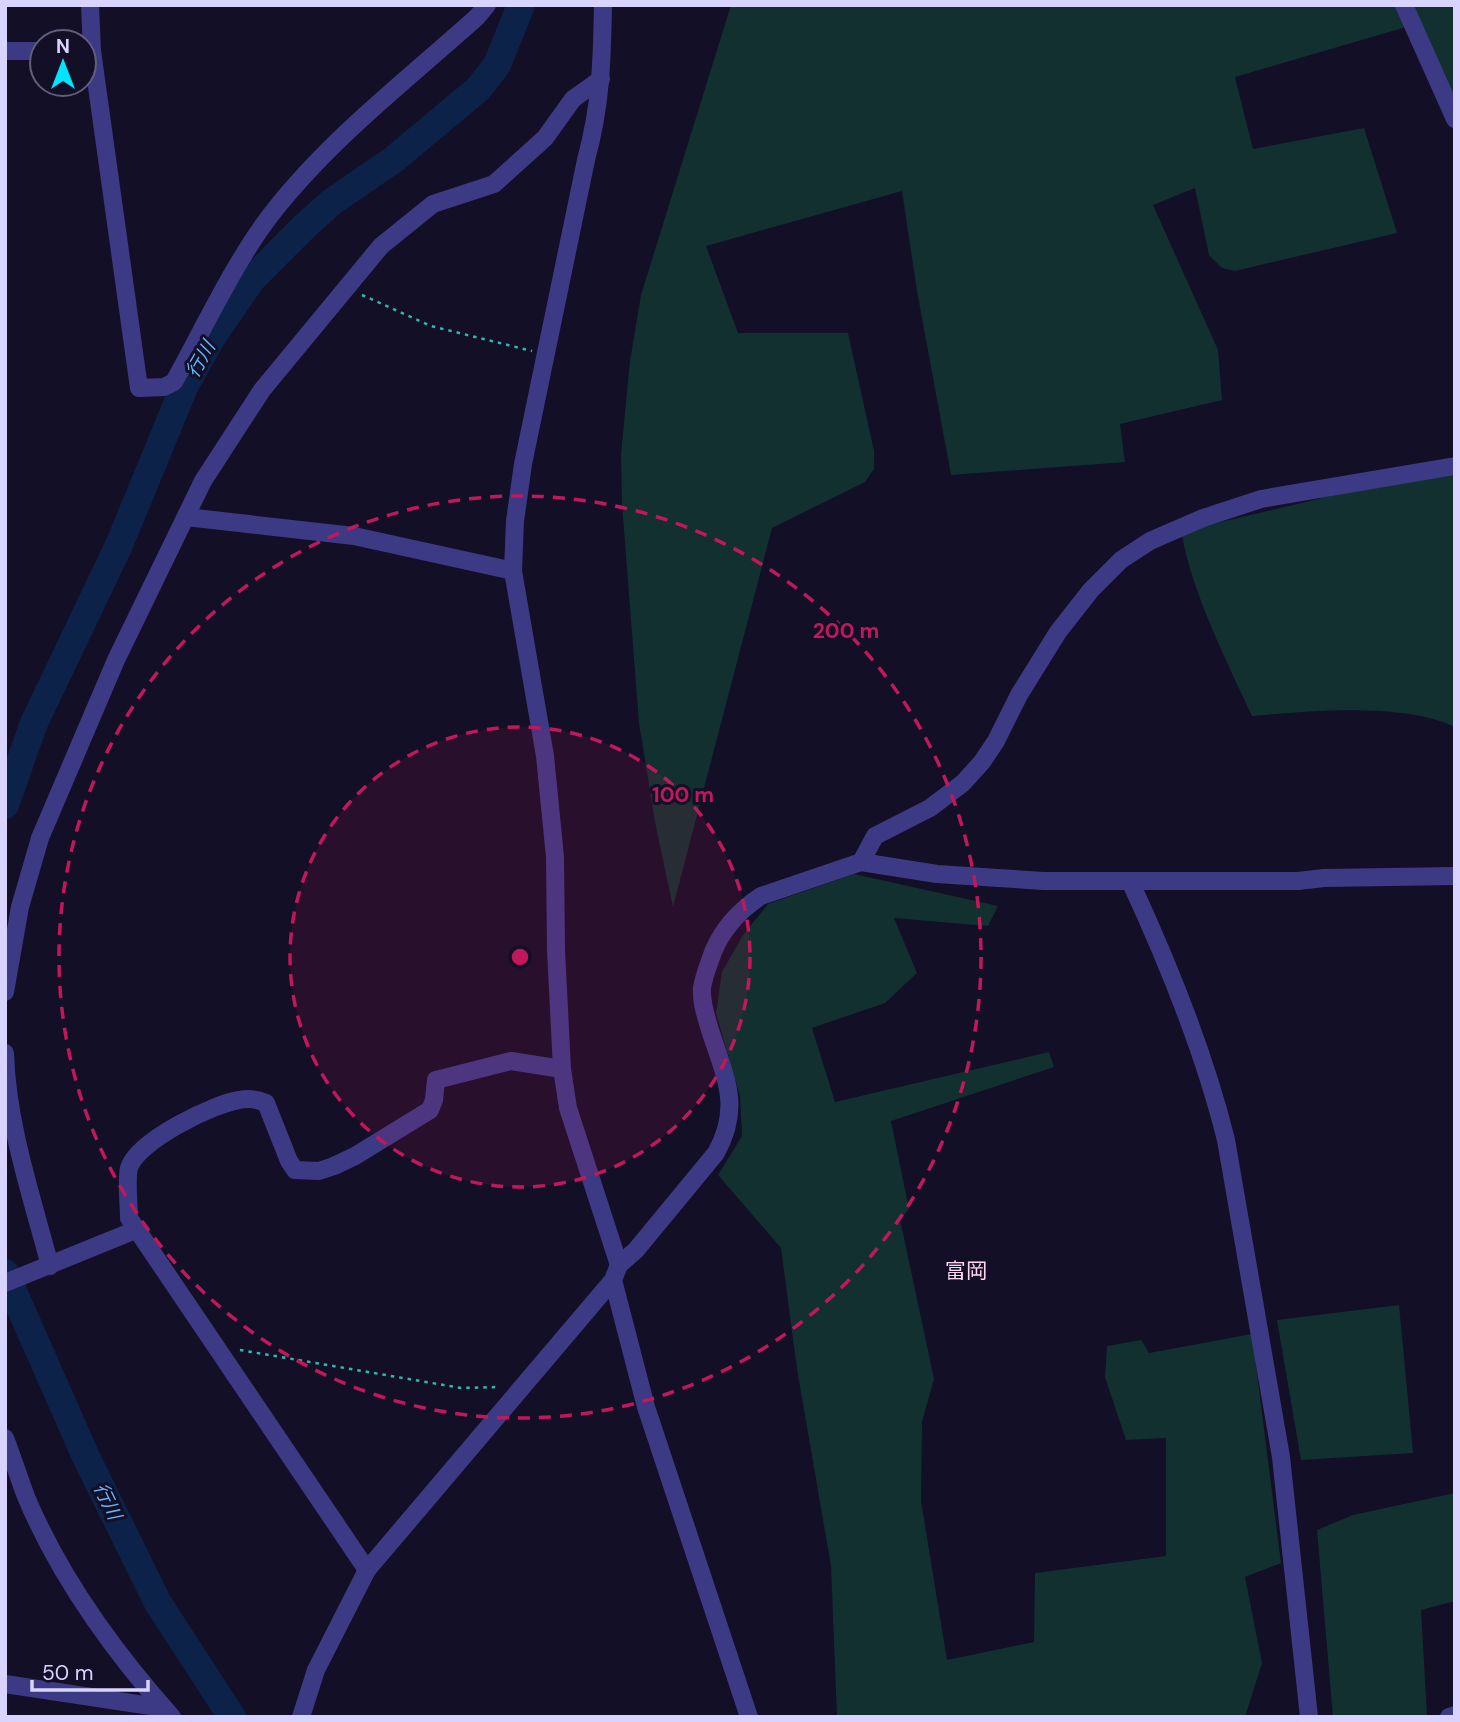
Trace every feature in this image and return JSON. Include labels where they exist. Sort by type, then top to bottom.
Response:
[{"type":"street","points":[[89,28],[90,5]]},
{"type":"street","points":[[95,98],[139,388],[164,387],[174,382],[248,250],[273,212],[338,141],[477,17],[487,5]]},
{"type":"street","points":[[603,5],[601,79],[596,123],[523,464],[515,521],[513,570],[545,756],[554,845],[562,1069],[568,1108],[616,1272],[646,1406],[749,1717]]},
{"type":"street","points":[[1404,5],[1455,119]]},
{"type":"street","points":[[5,51],[28,51]]},
{"type":"street","points":[[5,992],[20,907],[40,838],[117,660],[203,481],[262,390],[381,246],[433,204],[494,184],[545,138],[573,99],[601,79]]},
{"type":"street","points":[[861,862],[875,836],[930,808],[963,783],[982,762],[1058,632],[1091,590],[1121,560],[1150,541],[1203,518],[1261,499],[1455,466]]},
{"type":"street","points":[[186,517],[354,536],[513,570]]},
{"type":"street","points":[[301,1717],[316,1670],[367,1570],[716,1153],[731,1116],[729,1092],[704,1010],[702,990],[705,973],[717,943],[733,919],[761,896],[861,862],[937,874],[1044,881],[1298,881],[1324,878],[1455,876]]},
{"type":"street","points":[[1130,881],[1187,1015],[1218,1105],[1226,1140],[1281,1457],[1310,1717]]},
{"type":"street","points":[[5,1053],[14,1126],[50,1266]]},
{"type":"street","points":[[367,1570],[130,1218],[130,1168],[140,1153],[158,1138],[214,1107],[237,1100],[257,1099],[266,1103],[295,1170],[320,1171],[355,1156],[430,1110],[436,1080],[511,1061],[562,1069]]},
{"type":"street","points":[[5,1283],[138,1229]]},
{"type":"street","points":[[5,1438],[27,1499],[57,1561],[98,1625],[168,1712]]},
{"type":"street","points":[[5,1684],[168,1712]]},
{"type":"street","points":[[1449,1717],[1455,1715]]},
{"type":"path","points":[[346,288],[431,326],[545,354]]},
{"type":"path","points":[[216,1346],[461,1388],[521,1389]]},
{"type":"green space","points":[[731,5],[1455,5],[1455,101],[1406,27],[1235,77],[1253,149],[1364,128],[1397,233],[1235,271],[1222,268],[1209,255],[1195,188],[1153,205],[1218,350],[1222,400],[1120,424],[1125,462],[951,475],[917,291],[902,191],[706,246],[738,333],[848,333],[874,451],[874,469],[865,482],[772,528],[673,907],[655,822],[639,723],[622,504],[621,454],[630,361],[641,295]]},
{"type":"green space","points":[[1455,459],[1455,727],[1434,719],[1383,711],[1252,716],[1202,604],[1182,535],[1187,530],[1331,496]]},
{"type":"green space","points":[[854,874],[998,906],[988,926],[894,918],[917,973],[885,1003],[812,1028],[835,1102],[1049,1052],[1054,1067],[891,1121],[909,1209],[900,1219],[934,1379],[922,1422],[921,1501],[947,1660],[1034,1642],[1035,1573],[1166,1556],[1166,1438],[1126,1440],[1105,1377],[1107,1346],[1141,1340],[1149,1353],[1252,1334],[1281,1563],[1245,1577],[1262,1663],[1245,1717],[837,1717],[831,1566],[797,1369],[781,1248],[718,1175],[742,1136],[740,1096],[716,1013],[722,972],[743,935],[768,904]]},
{"type":"green space","points":[[1399,1305],[1413,1453],[1301,1460],[1277,1320]]},
{"type":"green space","points":[[1455,1493],[1455,1601],[1421,1610],[1427,1715],[1333,1717],[1317,1530],[1353,1515]]},
{"type":"waterway","name":"行川","points":[[5,805],[34,723],[119,545],[185,385],[212,337],[252,279],[305,226],[333,201],[393,160],[478,89],[497,65],[521,5]]},
{"type":"waterway","name":"行川","points":[[5,1273],[86,1457],[158,1603],[232,1717]]},
{"type":"district","name":"富岡","points":[[966,1271]]}]
